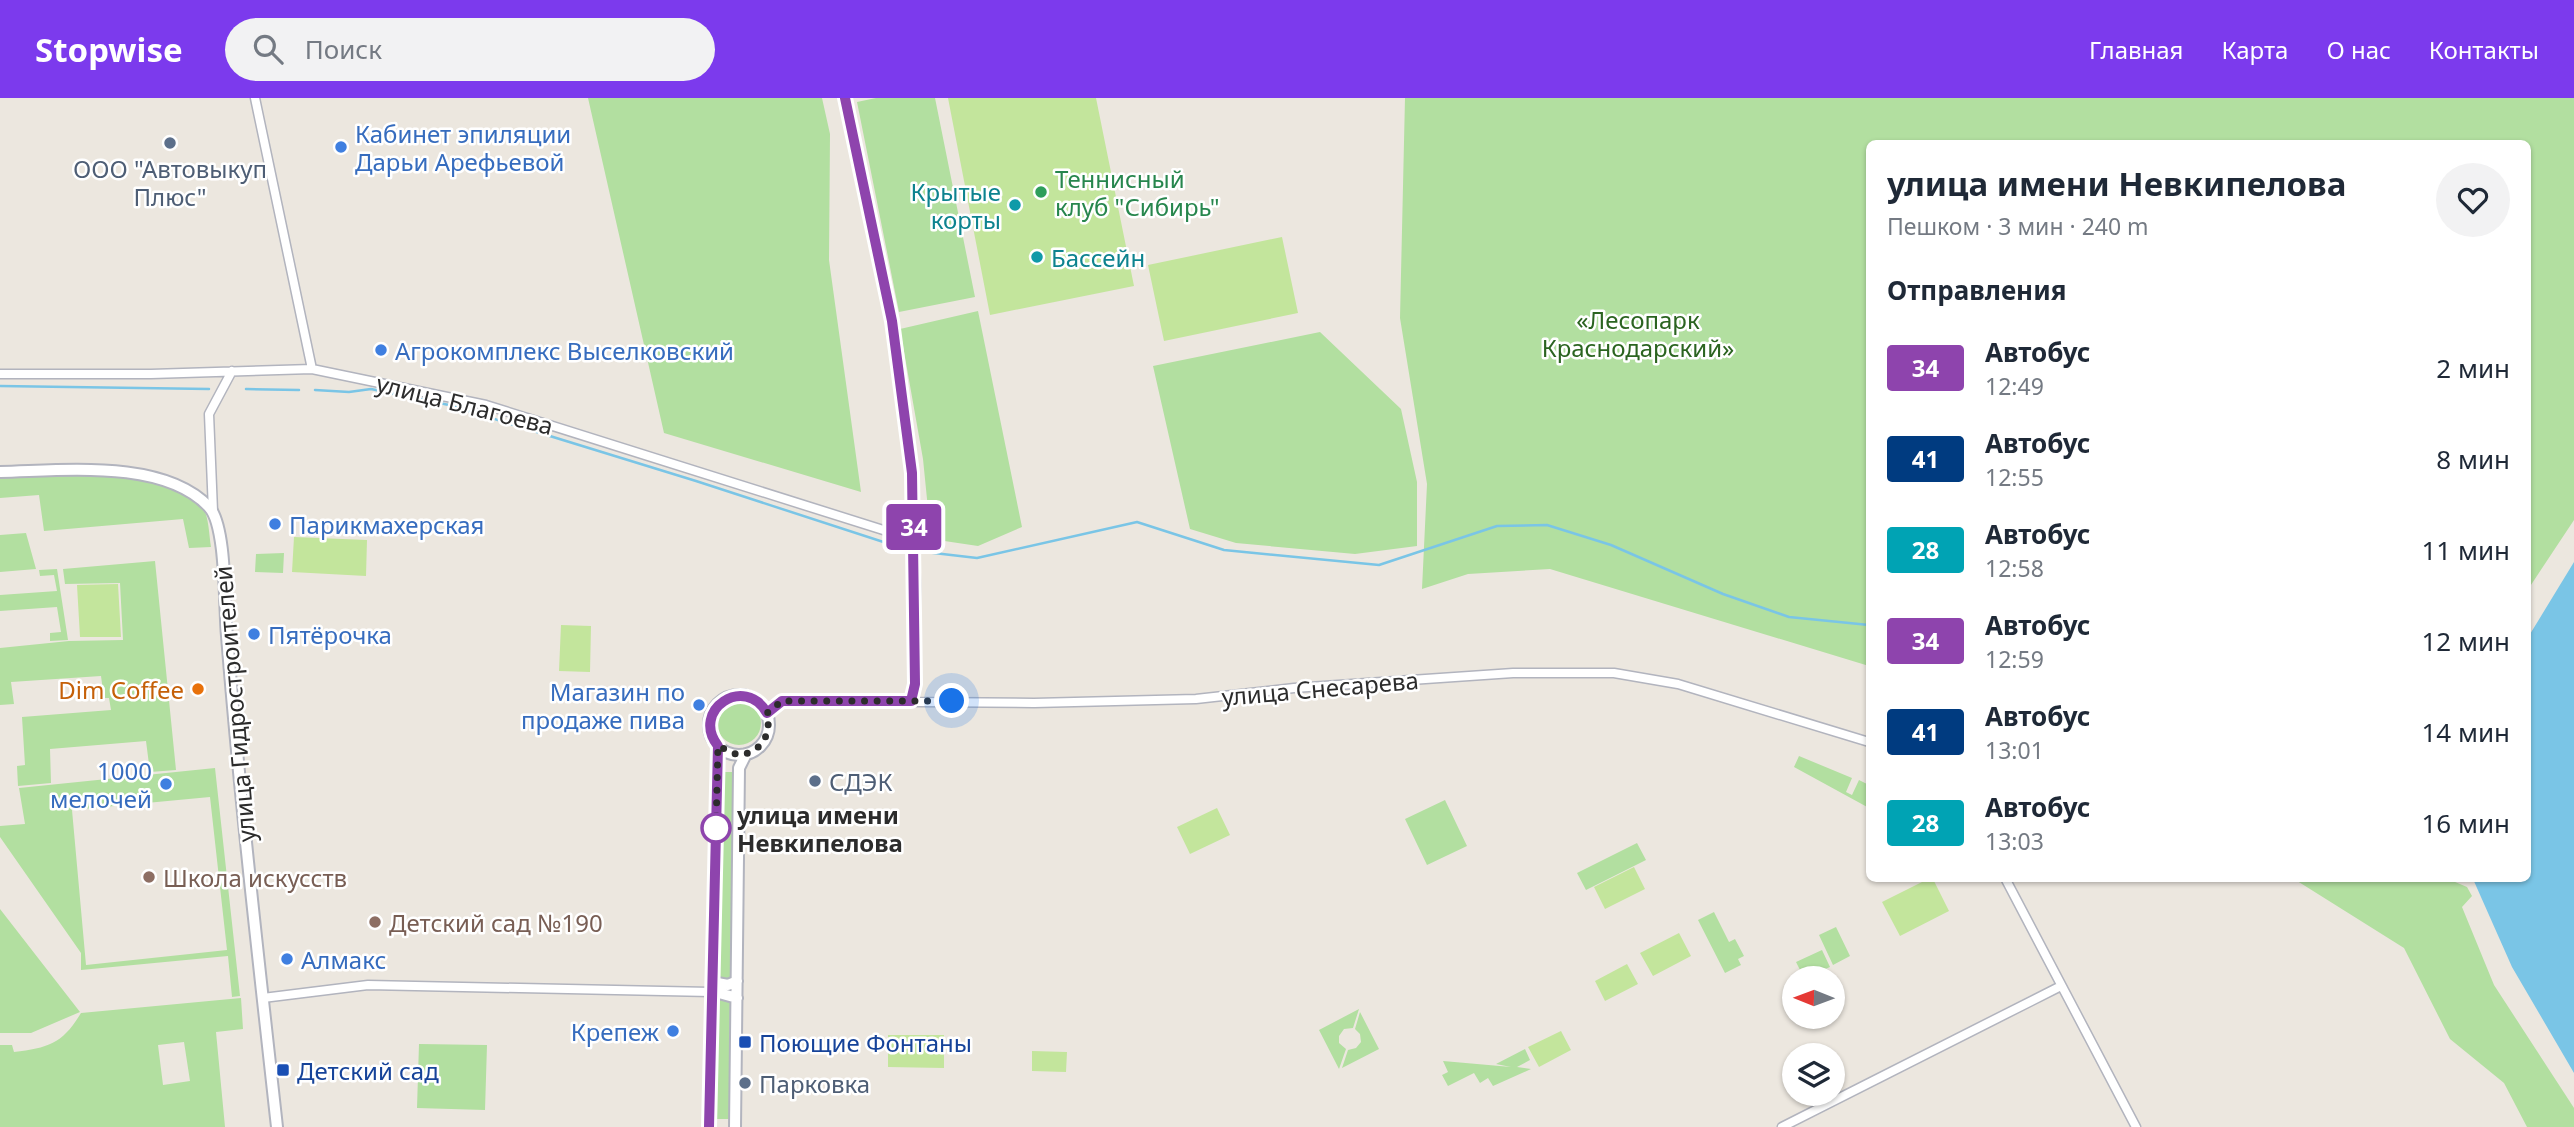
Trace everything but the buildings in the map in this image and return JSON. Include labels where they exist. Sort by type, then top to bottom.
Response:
[{"type":"street","points":[[255,98],[312,369]]},
{"type":"street","points":[[845,98],[892,321],[912,473],[915,684],[911,701]]},
{"type":"street","name":"улица Благоева","points":[[0,374],[231,374],[312,369],[486,405],[915,543]]},
{"type":"street","name":"улица Гидростроителей","points":[[231,374],[209,414],[213,511],[220,548],[277,1127]]},
{"type":"street","points":[[0,472],[138,472],[170,483],[206,503],[213,511]]},
{"type":"street","name":"улица Снесарева","points":[[767,713],[782,701],[1034,702],[1196,699],[1319,686],[1513,673],[1592,672],[1648,677],[1678,684],[1866,741]]},
{"type":"street","points":[[735,1127],[739,768],[746,754],[764,742],[769,728],[767,713],[759,703],[748,696],[735,695],[723,700],[714,710],[709,722],[711,735],[718,746],[731,754],[746,754]]},
{"type":"street","points":[[709,1127],[718,746]]},
{"type":"street","points":[[2007,882],[2136,1127]]},
{"type":"street","points":[[711,991],[737,981]]},
{"type":"street","points":[[263,998],[368,985],[711,991],[737,998]]},
{"type":"street","points":[[1782,1127],[2061,986]]},
{"type":"green space","points":[[588,98],[822,98],[830,134],[829,260],[861,492],[664,433]]},
{"type":"green space","points":[[876,98],[935,98],[975,297],[899,312],[857,102]]},
{"type":"green space","name":"Теннисный клуб \"Сибирь\"","points":[[948,98],[1096,98],[1134,286],[990,315]]},
{"type":"green space","name":"«Лесопарк Краснодарский»","points":[[1405,98],[2574,98],[2574,520],[2531,585],[2531,140],[1866,140],[1866,665],[1550,569],[1468,574],[1422,589],[1427,484],[1400,318]]},
{"type":"green space","points":[[1282,237],[1298,313],[1164,341],[1148,265]]},
{"type":"green space","points":[[978,311],[1022,527],[978,546],[931,539],[923,459],[900,329]]},
{"type":"green space","points":[[1320,332],[1401,409],[1417,482],[1417,546],[1355,554],[1236,543],[1190,529],[1153,366]]},
{"type":"green space","points":[[121,474],[177,488],[196,500],[206,516],[211,547],[189,548],[183,519],[44,531],[39,495],[0,498],[0,476]]},
{"type":"green space","points":[[26,533],[36,569],[0,572],[0,535]]},
{"type":"green space","points":[[294,537],[367,540],[366,576],[292,572]]},
{"type":"green space","points":[[284,553],[283,573],[255,572],[256,554]]},
{"type":"green space","points":[[155,561],[176,770],[150,772],[146,741],[50,749],[51,783],[18,786],[17,766],[25,765],[22,717],[111,710],[109,698],[104,698],[101,676],[11,682],[14,704],[0,705],[0,648],[69,641],[123,640],[120,583],[65,584],[63,569]]},
{"type":"green space","points":[[57,569],[68,640],[50,641],[50,633],[61,632],[57,607],[0,611],[0,595],[57,591],[54,575],[40,576],[39,570]]},
{"type":"green space","points":[[118,584],[121,637],[80,637],[77,585]]},
{"type":"green space","points":[[561,625],[591,626],[590,672],[559,671]]},
{"type":"green space","points":[[739,701],[754,708],[761,723],[754,738],[739,745],[724,738],[717,723],[724,708]]},
{"type":"green space","points":[[1799,756],[1852,778],[1846,792],[1852,795],[1859,780],[1866,784],[1866,806],[1794,767]]},
{"type":"green space","points":[[215,768],[240,996],[232,997],[228,956],[81,970],[81,953],[0,837],[0,826],[25,824],[19,788]],"holes":[[[210,797],[227,950],[86,965],[72,810]]]},
{"type":"green space","points":[[721,772],[734,772],[731,978],[728,980],[717,978]]},
{"type":"green space","points":[[1445,800],[1467,846],[1427,865],[1405,819]]},
{"type":"green space","points":[[1217,808],[1230,835],[1190,854],[1177,827]]},
{"type":"green space","points":[[1637,843],[1646,860],[1586,890],[1577,873]]},
{"type":"green space","points":[[1634,867],[1645,889],[1605,909],[1594,887]]},
{"type":"green space","points":[[1922,882],[1934,882],[1949,911],[1900,936],[1882,902]]},
{"type":"green space","points":[[2299,882],[2455,882],[2467,887],[2472,896],[2462,907],[2494,985],[2574,1108],[2574,1127],[2527,1127],[2504,1083],[2450,1039],[2404,948]]},
{"type":"green space","points":[[0,909],[80,1012],[31,1033],[0,1033]]},
{"type":"green space","points":[[1714,912],[1729,942],[1735,939],[1744,956],[1738,959],[1741,965],[1725,973],[1698,920]]},
{"type":"green space","points":[[1836,927],[1850,956],[1833,965],[1819,935]]},
{"type":"green space","points":[[1679,933],[1691,956],[1653,976],[1640,953]]},
{"type":"green space","points":[[1822,950],[1830,966],[1798,966],[1796,962]]},
{"type":"green space","points":[[1627,964],[1638,984],[1605,1001],[1595,981]]},
{"type":"green space","points":[[241,998],[243,1029],[216,1032],[225,1127],[0,1127],[0,1045],[12,1045],[14,1052],[46,1046],[68,1031],[81,1013]],"holes":[[[184,1042],[190,1081],[163,1085],[158,1045]]]},
{"type":"green space","points":[[719,998],[730,1000],[729,1119],[715,1119]]},
{"type":"green space","points":[[1359,1009],[1353,1028],[1344,1029],[1339,1036],[1339,1043],[1346,1049],[1339,1069],[1319,1030]]},
{"type":"green space","points":[[1360,1012],[1379,1049],[1342,1068],[1348,1050],[1356,1048],[1361,1042],[1360,1034],[1355,1029]]},
{"type":"green space","points":[[1561,1031],[1571,1050],[1539,1067],[1528,1047]]},
{"type":"green space","points":[[888,1035],[944,1035],[944,1068],[888,1067]]},
{"type":"green space","points":[[419,1044],[487,1045],[485,1110],[417,1108]]},
{"type":"green space","points":[[1525,1049],[1530,1060],[1517,1067],[1531,1069],[1493,1086],[1488,1078],[1480,1083],[1474,1073],[1448,1086],[1442,1075],[1448,1072],[1443,1061],[1511,1067],[1496,1064]]},
{"type":"green space","points":[[1032,1051],[1067,1052],[1066,1072],[1032,1071]]},
{"type":"water","points":[[2574,562],[2574,1073],[2512,967],[2474,882],[2531,882],[2531,632]]},
{"type":"waterway","points":[[0,386],[209,389]]},
{"type":"waterway","points":[[246,389],[299,390]]},
{"type":"waterway","points":[[315,390],[349,392],[371,389],[449,405],[908,550],[977,558],[1137,522],[1224,550],[1379,565],[1497,526],[1547,525],[1611,545],[1723,594],[1789,617],[1866,625]]},
{"type":"bus line","name":"34","points":[[709,1127],[718,746],[711,735],[711,716],[723,700],[735,695],[754,699],[767,713],[782,701],[911,701],[915,684],[916,587],[912,473],[892,321],[845,98]]},
{"type":"place","name":"ООО \"Автовыкуп Плюс\"","points":[[170,143]]},
{"type":"place","name":"Кабинет эпиляции Дарьи Арефьевой","points":[[341,147]]},
{"type":"place","name":"Теннисный клуб \"Сибирь\"","points":[[1041,192]]},
{"type":"place","name":"Крытые корты","points":[[1015,205]]},
{"type":"place","name":"Бассейн","points":[[1037,257]]},
{"type":"place","name":"Агрокомплекс Выселковский","points":[[381,350]]},
{"type":"place","name":"Парикмахерская","points":[[275,524]]},
{"type":"place","name":"Пятёрочка","points":[[254,634]]},
{"type":"place","name":"Dim Coffee","points":[[198,689]]},
{"type":"place","name":"Магазин по продаже пива","points":[[699,705]]},
{"type":"place","name":"СДЭК","points":[[815,781]]},
{"type":"place","name":"1000 мелочей","points":[[166,784]]},
{"type":"place","name":"улица имени Невкипелова","points":[[716,828]]},
{"type":"place","name":"Школа искусств","points":[[149,877]]},
{"type":"place","name":"Детский сад №190","points":[[375,922]]},
{"type":"place","name":"Алмакс","points":[[287,959]]},
{"type":"place","name":"Крепеж","points":[[673,1031]]},
{"type":"place","name":"Поющие Фонтаны","points":[[745,1042]]},
{"type":"place","name":"Детский сад","points":[[283,1070]]},
{"type":"place","name":"Парковка","points":[[745,1083]]},
{"type":"route","points":[[716,828],[718,746],[738,755],[759,747],[769,728],[767,713],[782,701],[952,701]]}]
